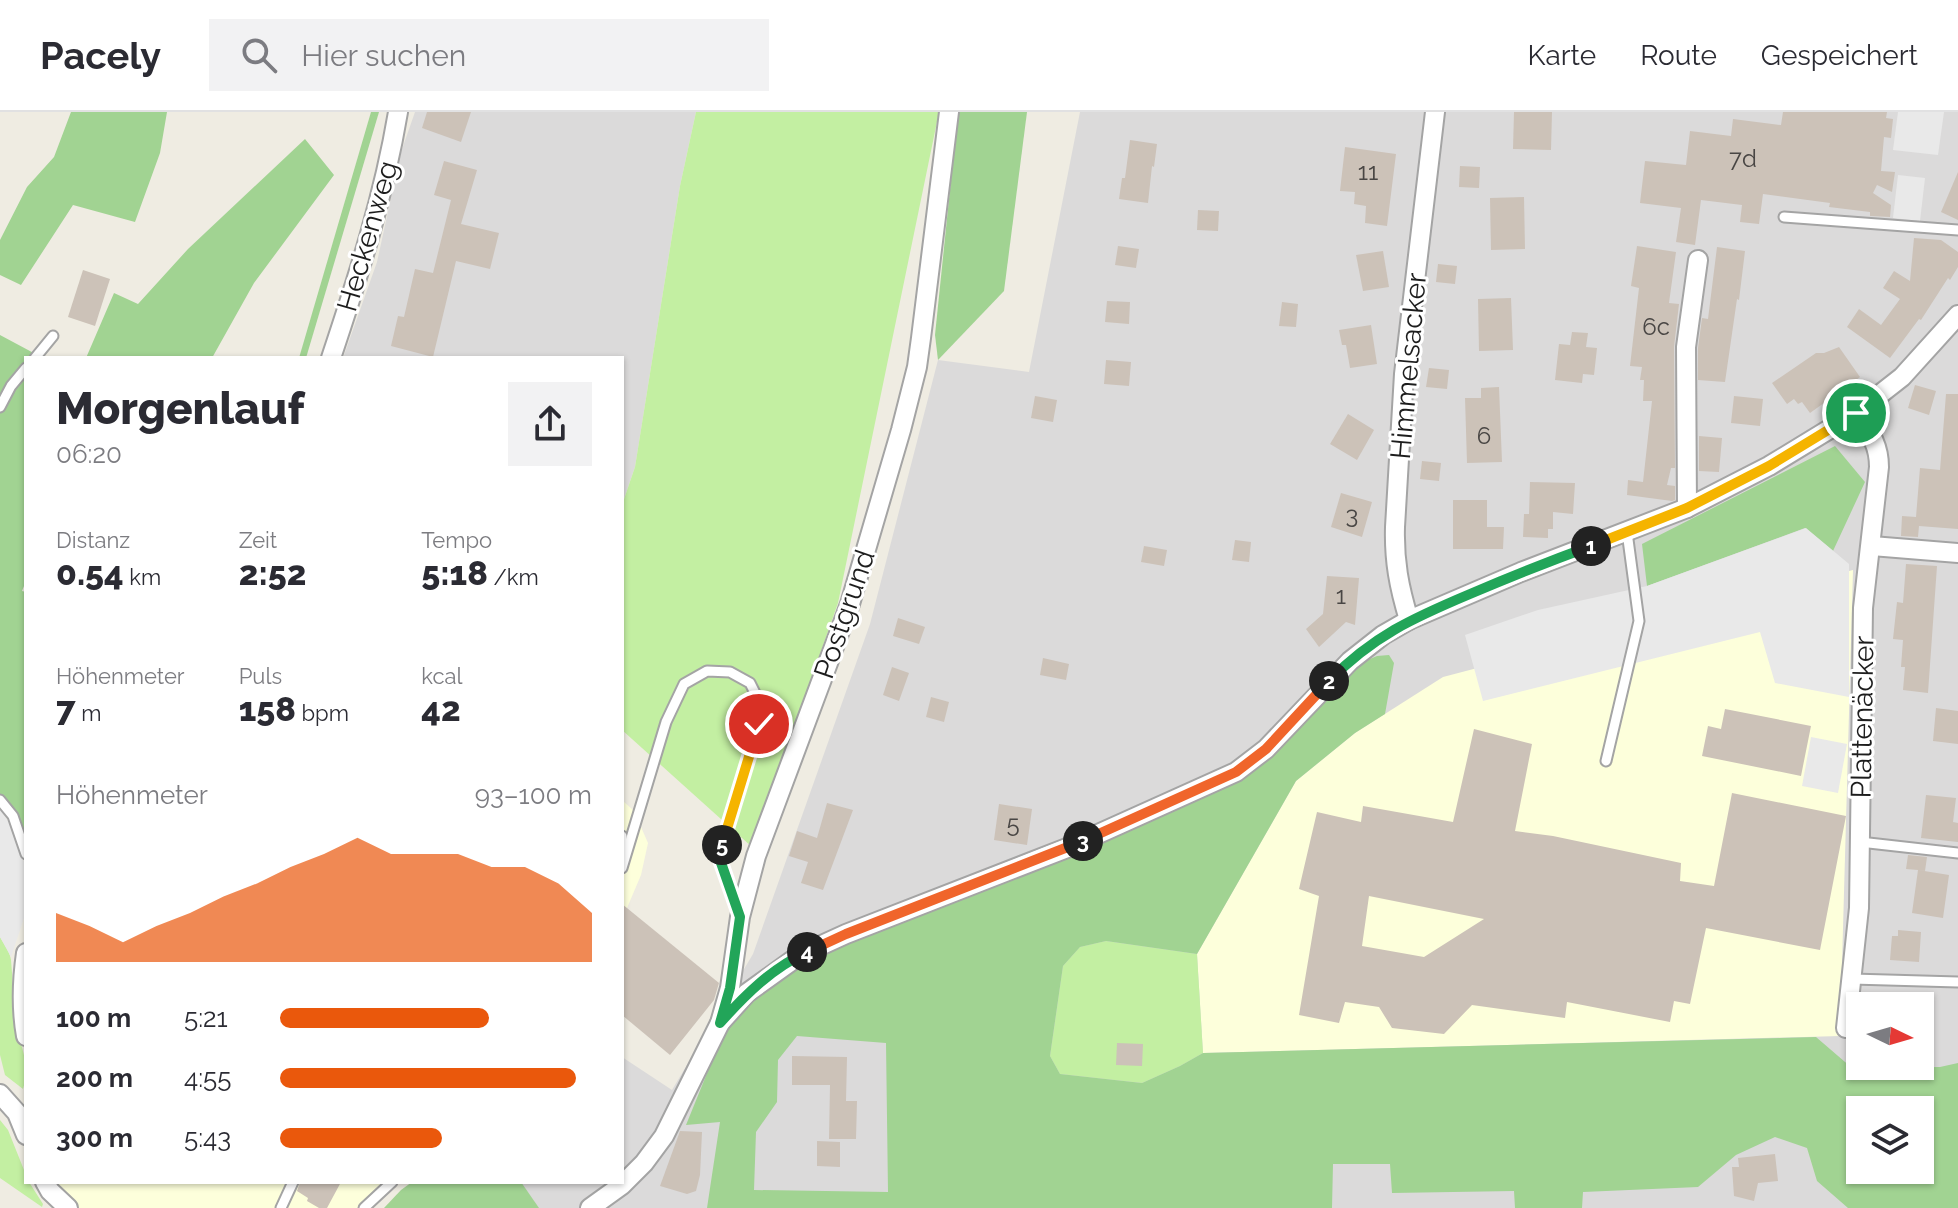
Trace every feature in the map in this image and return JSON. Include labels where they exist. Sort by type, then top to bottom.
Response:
[{"type":"street","name":"Heckenweg","points":[[332,356],[361,268],[398,112]]},
{"type":"street","name":"Postgrund","points":[[624,1183],[664,1136],[720,1023],[730,988],[740,917],[756,856],[850,604],[917,367],[949,112]]},
{"type":"street","name":"Himmelsacker","points":[[1409,620],[1399,587],[1394,551],[1395,527],[1404,374],[1435,112]]},
{"type":"street","points":[[1687,508],[1686,347],[1698,260]]},
{"type":"street","points":[[720,1023],[747,993],[800,955],[1067,848],[1236,772],[1266,749],[1350,661],[1383,635],[1409,620],[1521,572],[1687,508],[1769,466],[1856,413],[1902,377],[1958,315]]},
{"type":"street","name":"Plattenäcker","points":[[1850,992],[1859,908],[1863,608],[1879,467],[1879,453],[1874,440],[1856,413]]},
{"type":"street","points":[[1872,546],[1958,553]]},
{"type":"street","points":[[24,966],[24,1023]]},
{"type":"street","points":[[0,1094],[22,1108]]},
{"type":"street","points":[[46,1184],[68,1208]]},
{"type":"street","name":"Postgrund","points":[[590,1208],[623,1184]]},
{"type":"lane","points":[[1784,217],[1958,230]]},
{"type":"lane","points":[[37,356],[53,336]]},
{"type":"lane","points":[[0,407],[24,370]]},
{"type":"lane","points":[[1606,761],[1639,621],[1627,532]]},
{"type":"lane","points":[[624,861],[666,722],[684,684],[707,671],[730,672],[750,683],[759,701],[759,724],[719,857],[740,917]]},
{"type":"lane","points":[[0,800],[13,816],[24,848]]},
{"type":"lane","points":[[1860,842],[1958,853]]},
{"type":"lane","points":[[1852,979],[1958,982]]},
{"type":"lane","points":[[281,1208],[292,1184]]},
{"type":"lane","points":[[364,1208],[390,1184]]},
{"type":"shaded area","points":[[415,112],[696,112],[680,186],[635,467],[624,499],[624,356],[344,356],[377,262],[401,152]]},
{"type":"shaded area","points":[[1080,112],[1958,112],[1958,1208],[490,1208],[473,1184],[624,1184],[624,1058],[672,1090],[753,954],[870,624],[938,360],[1029,372]]},
{"type":"shaded area","points":[[1898,112],[1944,112],[1938,155],[1893,150]]},
{"type":"shaded area","points":[[1898,175],[1925,178],[1920,221],[1893,218]]},
{"type":"shaded area","points":[[1806,528],[1849,564],[1849,697],[1775,683],[1760,632],[1483,701],[1465,635],[1538,610],[1647,586]]},
{"type":"shaded area","points":[[1853,570],[1840,1036],[1203,1053],[1197,954],[1296,781],[1355,733],[1443,677]]},
{"type":"shaded area","points":[[1811,737],[1847,744],[1838,793],[1802,786]]},
{"type":"shaded area","points":[[624,802],[634,811],[648,843],[641,875],[624,911]]},
{"type":"shaded area","points":[[0,809],[10,824],[24,862],[24,918],[11,957],[0,937]]},
{"type":"shaded area","points":[[54,1184],[385,1184],[359,1208],[79,1208]]},
{"type":"green space","points":[[71,112],[167,112],[160,153],[135,222],[73,205],[21,285],[0,275],[0,240],[27,187],[54,157]]},
{"type":"green space","points":[[371,112],[379,112],[307,356],[300,356]]},
{"type":"green space","points":[[696,112],[939,112],[838,603],[752,847],[624,732],[624,499],[635,467],[680,186]]},
{"type":"green space","points":[[958,112],[1027,112],[1004,291],[938,360],[935,335]]},
{"type":"green space","points":[[305,139],[334,175],[254,283],[213,356],[87,356],[114,293],[138,304],[188,249]]},
{"type":"green space","points":[[0,335],[39,356],[24,356],[24,834],[11,805],[0,803]]},
{"type":"green space","points":[[1835,446],[1865,482],[1833,551],[1805,528],[1647,586],[1642,544]]},
{"type":"green space","points":[[1389,655],[1394,663],[1385,714],[1355,733],[1296,781],[1197,954],[1106,941],[1080,947],[1063,966],[1050,1056],[1060,1074],[1142,1083],[1203,1053],[1816,1037],[1846,1063],[1846,1080],[1934,1080],[1934,1067],[1958,1063],[1958,1208],[1848,1208],[1817,1181],[1807,1148],[1775,1137],[1736,1155],[1698,1187],[1583,1192],[1582,1208],[1515,1208],[1514,1191],[1392,1193],[1390,1164],[1333,1164],[1332,1208],[707,1208],[720,1122],[686,1125],[725,1029],[782,971],[1250,774],[1351,667],[1377,656]],"holes":[[[797,1036],[886,1043],[888,1192],[754,1190],[756,1132],[777,1102],[778,1060]]]},
{"type":"green space","points":[[0,937],[11,960],[16,1022],[24,1058],[23,1089],[5,1075],[0,1055]]},
{"type":"green space","points":[[1106,941],[1197,954],[1203,1053],[1142,1083],[1060,1074],[1050,1056],[1063,966],[1080,947]]},
{"type":"green space","points":[[0,1120],[8,1130],[24,1170],[24,1184],[30,1184],[42,1207],[0,1178]]},
{"type":"green space","points":[[409,1184],[522,1184],[539,1208],[384,1208]]},
{"type":"building","points":[[427,112],[471,112],[461,142],[422,128]]},
{"type":"building","points":[[1514,112],[1552,112],[1551,150],[1513,149]]},
{"type":"building","points":[[1783,112],[1887,112],[1886,118],[1893,119],[1891,138],[1884,137],[1881,171],[1895,172],[1892,192],[1877,185],[1873,193],[1891,205],[1890,217],[1829,207],[1830,203],[1763,194],[1759,224],[1740,222],[1742,205],[1701,200],[1695,245],[1676,242],[1681,208],[1640,203],[1645,161],[1686,165],[1690,131],[1731,136],[1733,119],[1781,125]]},
{"type":"building","points":[[1130,140],[1157,144],[1148,203],[1119,199]]},
{"type":"building","points":[[1345,147],[1396,154],[1387,226],[1365,223],[1366,206],[1354,204],[1355,192],[1340,191]]},
{"type":"building","points":[[444,161],[477,170],[461,224],[499,233],[490,269],[456,261],[433,356],[429,356],[391,346],[398,316],[404,317],[415,269],[433,273],[451,200],[434,195]]},
{"type":"building","points":[[1460,166],[1480,167],[1479,188],[1459,187]]},
{"type":"building","points":[[1958,172],[1958,220],[1941,212]]},
{"type":"building","points":[[1524,197],[1525,249],[1491,250],[1490,198]]},
{"type":"building","points":[[1198,210],[1219,211],[1218,231],[1197,230]]},
{"type":"building","points":[[1914,238],[1941,240],[1958,252],[1958,267],[1890,358],[1847,327],[1859,309],[1881,325],[1900,299],[1883,288],[1894,271],[1910,281]]},
{"type":"building","points":[[1118,246],[1139,249],[1136,268],[1115,265]]},
{"type":"building","points":[[1637,246],[1676,252],[1669,303],[1679,304],[1674,347],[1675,468],[1671,468],[1667,485],[1675,486],[1675,500],[1672,501],[1627,495],[1628,480],[1643,482],[1652,401],[1643,401],[1642,367],[1630,366],[1639,288],[1631,286]]},
{"type":"building","points":[[1717,247],[1745,251],[1725,382],[1698,380],[1702,318],[1708,319]]},
{"type":"building","points":[[1383,251],[1389,287],[1363,291],[1356,255]]},
{"type":"building","points":[[1438,264],[1457,266],[1455,284],[1436,282]]},
{"type":"building","points":[[83,270],[110,279],[95,326],[68,317]]},
{"type":"building","points":[[1511,298],[1513,350],[1479,351],[1478,299]]},
{"type":"building","points":[[1107,301],[1130,302],[1129,324],[1105,322]]},
{"type":"building","points":[[1282,302],[1298,304],[1296,327],[1279,326]]},
{"type":"building","points":[[1371,325],[1377,364],[1350,368],[1346,345],[1342,345],[1339,330]]},
{"type":"building","points":[[1572,332],[1588,333],[1586,347],[1597,348],[1594,375],[1583,374],[1582,383],[1555,380],[1559,344],[1570,345]]},
{"type":"building","points":[[1839,347],[1860,377],[1810,413],[1802,402],[1798,404],[1794,399],[1787,404],[1772,383],[1816,353]]},
{"type":"building","points":[[1106,360],[1131,362],[1129,386],[1104,384]]},
{"type":"building","points":[[1429,368],[1449,370],[1447,389],[1426,387]]},
{"type":"building","points":[[1915,385],[1936,391],[1929,415],[1908,408]]},
{"type":"building","points":[[1499,387],[1502,462],[1467,463],[1465,398],[1481,398],[1481,388]]},
{"type":"building","points":[[1946,394],[1958,394],[1958,529],[1919,526],[1918,537],[1901,536],[1902,516],[1916,517],[1920,468],[1940,470]]},
{"type":"building","points":[[1035,396],[1057,400],[1053,422],[1031,418]]},
{"type":"building","points":[[1734,396],[1763,399],[1760,426],[1731,423]]},
{"type":"building","points":[[1348,414],[1374,430],[1357,460],[1330,444]]},
{"type":"building","points":[[1699,436],[1722,438],[1719,472],[1699,471]]},
{"type":"building","points":[[1422,461],[1441,463],[1439,481],[1420,479]]},
{"type":"building","points":[[1530,482],[1575,483],[1573,514],[1553,512],[1553,529],[1548,529],[1548,538],[1523,537],[1524,514],[1529,514]]},
{"type":"building","points":[[1341,493],[1372,502],[1362,537],[1331,527]]},
{"type":"building","points":[[1453,500],[1487,500],[1487,527],[1504,527],[1503,549],[1453,549]]},
{"type":"building","points":[[1235,540],[1251,542],[1249,562],[1232,560]]},
{"type":"building","points":[[1144,546],[1167,550],[1164,566],[1141,562]]},
{"type":"building","points":[[1906,564],[1937,566],[1928,693],[1903,690],[1903,640],[1893,639],[1897,602],[1903,603]]},
{"type":"building","points":[[1327,576],[1359,578],[1355,625],[1346,622],[1319,647],[1306,629],[1323,614]]},
{"type":"building","points":[[898,618],[925,627],[919,644],[893,636]]},
{"type":"building","points":[[1043,658],[1069,664],[1066,680],[1040,675]]},
{"type":"building","points":[[892,667],[909,673],[899,701],[883,695]]},
{"type":"building","points":[[931,697],[949,702],[944,722],[926,717]]},
{"type":"building","points":[[1936,708],[1958,711],[1958,744],[1933,741]]},
{"type":"building","points":[[1725,709],[1811,726],[1801,776],[1702,756],[1708,726],[1721,729]]},
{"type":"building","points":[[1474,729],[1532,744],[1515,831],[1681,863],[1680,881],[1714,886],[1732,793],[1846,816],[1820,950],[1706,928],[1690,1004],[1674,1001],[1670,1022],[1567,1002],[1565,1018],[1472,1005],[1444,1034],[1392,1028],[1379,1007],[1345,1002],[1339,1023],[1299,1015],[1319,896],[1299,889],[1317,812],[1361,822],[1363,806],[1453,822]],"holes":[[[1369,896],[1484,919],[1424,957],[1362,946]]]},
{"type":"building","points":[[1926,795],[1956,798],[1953,822],[1958,823],[1958,842],[1921,838]]},
{"type":"building","points":[[827,803],[853,810],[823,890],[801,883],[808,862],[789,856],[797,831],[817,838]]},
{"type":"building","points":[[999,804],[1032,809],[1027,845],[994,840]]},
{"type":"building","points":[[1908,855],[1927,857],[1925,871],[1906,869]]},
{"type":"building","points":[[1918,870],[1949,875],[1943,918],[1912,913]]},
{"type":"building","points":[[624,906],[719,983],[714,1000],[670,1055],[624,1017]]},
{"type":"building","points":[[1898,930],[1921,932],[1919,962],[1890,960],[1892,936],[1898,936]]},
{"type":"building","points":[[1117,1043],[1143,1044],[1142,1066],[1116,1065]]},
{"type":"building","points":[[792,1056],[847,1057],[846,1101],[857,1101],[856,1139],[829,1139],[830,1085],[792,1085]]},
{"type":"building","points":[[680,1131],[702,1132],[700,1175],[696,1191],[687,1194],[660,1186]]},
{"type":"building","points":[[817,1141],[840,1142],[840,1167],[817,1166]]},
{"type":"building","points":[[1775,1154],[1778,1181],[1758,1183],[1754,1201],[1734,1196],[1732,1167],[1739,1167],[1738,1158]]},
{"type":"building","points":[[299,1184],[340,1184],[327,1208],[319,1208],[297,1191]]},
{"type":"route","points":[[759,724],[719,857],[740,917],[730,988],[720,1023],[747,993],[800,955],[1067,848],[1236,772],[1266,749],[1350,661],[1383,635],[1409,620],[1521,572],[1687,508],[1769,466],[1856,413]]}]
